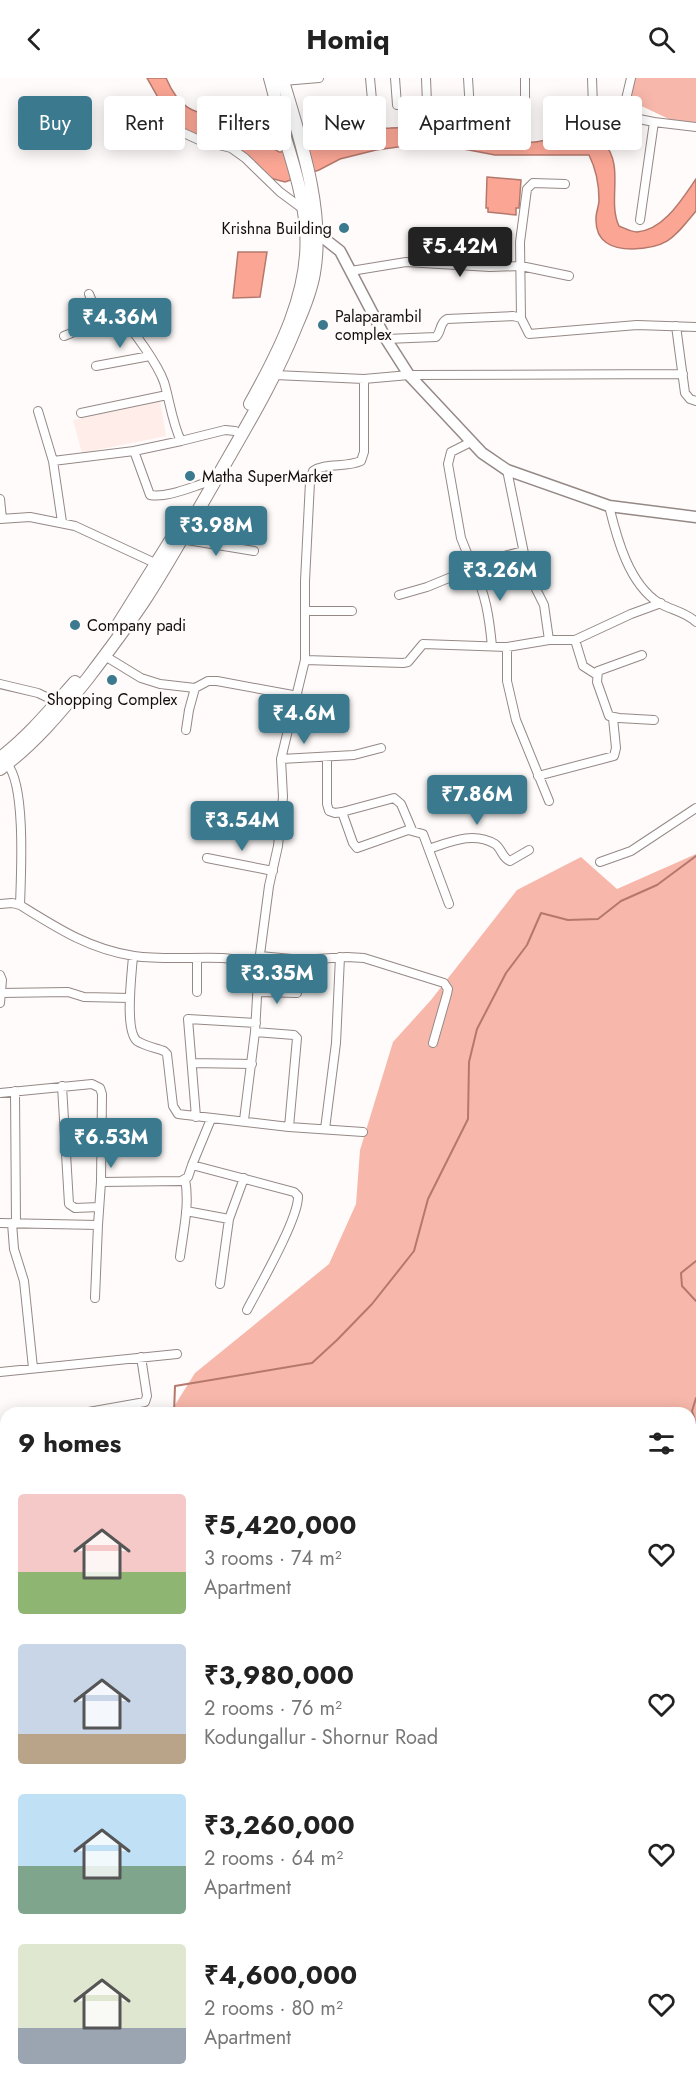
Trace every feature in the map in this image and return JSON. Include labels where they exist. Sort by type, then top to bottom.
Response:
[{"type":"main road","points":[[2,764],[20,742],[62,704],[105,656],[144,601],[275,375],[289,346],[311,286],[316,260],[305,181],[294,145],[294,113],[278,79]]},
{"type":"main road","points":[[62,704],[114,631],[157,564],[235,431],[270,366],[296,306],[312,234],[303,208],[305,181]]},
{"type":"main road","points":[[312,234],[340,251],[386,339],[410,375],[471,442],[507,470],[609,506],[696,517]]},
{"type":"street","points":[[278,79],[320,78]]},
{"type":"street","points":[[370,78],[372,96]]},
{"type":"street","points":[[395,78],[397,105]]},
{"type":"street","points":[[426,78],[427,96]]},
{"type":"street","points":[[468,78],[469,96]]},
{"type":"street","points":[[525,78],[525,96]]},
{"type":"street","points":[[592,78],[593,96]]},
{"type":"street","points":[[627,96],[631,78]]},
{"type":"street","points":[[642,120],[696,127]]},
{"type":"street","points":[[640,220],[654,122]]},
{"type":"street","points":[[185,134],[231,148],[245,158],[280,192],[303,208]]},
{"type":"street","points":[[565,184],[533,183],[530,185],[522,220],[520,266],[521,318],[527,333],[534,335],[637,325],[696,327]]},
{"type":"street","points":[[351,272],[405,262],[490,267],[520,266],[569,276]]},
{"type":"street","points":[[89,294],[100,321]]},
{"type":"street","points":[[64,336],[114,316],[120,317],[157,365],[174,426],[181,441]]},
{"type":"street","points":[[386,339],[436,337],[441,324],[447,319],[513,316],[521,318]]},
{"type":"street","points":[[676,326],[685,393],[690,399],[696,400]]},
{"type":"street","points":[[96,366],[150,356]]},
{"type":"street","points":[[275,375],[364,379],[410,375],[683,374]]},
{"type":"street","points":[[244,1120],[252,1064],[260,959],[269,886],[279,846],[282,797],[281,759],[305,660],[307,513],[310,482],[313,471],[321,466],[354,464],[361,461],[364,452],[364,379]]},
{"type":"street","points":[[81,413],[167,395]]},
{"type":"street","points":[[38,411],[53,461],[62,522]]},
{"type":"street","points":[[53,461],[134,451],[225,430],[235,431]]},
{"type":"street","points":[[471,442],[451,452],[448,464],[461,538],[484,590],[492,646]]},
{"type":"street","points":[[134,451],[150,495],[176,492],[204,483]]},
{"type":"street","points":[[507,470],[528,573],[544,605],[549,640]]},
{"type":"street","points":[[0,499],[1,519],[30,517],[62,522],[157,564]]},
{"type":"street","points":[[609,506],[615,532],[630,566],[647,593],[660,603],[691,617],[696,622]]},
{"type":"street","points":[[182,538],[254,551]]},
{"type":"street","points":[[399,595],[427,587],[482,562],[523,551]]},
{"type":"street","points":[[305,660],[403,663],[408,662],[423,644],[507,647],[549,640],[575,640],[660,603]]},
{"type":"street","points":[[305,611],[352,611]]},
{"type":"street","points":[[575,640],[583,666],[597,675]]},
{"type":"street","points":[[507,647],[507,681],[516,720],[549,801]]},
{"type":"street","points":[[538,776],[614,756],[616,748],[613,718],[605,708],[597,682],[598,671],[642,655]]},
{"type":"street","points":[[105,656],[141,678],[160,684],[195,688],[208,681],[217,681],[298,696]]},
{"type":"street","points":[[0,684],[38,693],[62,704]]},
{"type":"street","points":[[186,730],[195,688]]},
{"type":"street","points":[[613,718],[654,720]]},
{"type":"street","points":[[281,759],[354,755],[381,748]]},
{"type":"street","points":[[327,757],[327,809],[331,812],[342,812],[394,798],[401,804],[412,830]]},
{"type":"street","points":[[2,764],[13,772],[22,827],[20,905]]},
{"type":"street","points":[[600,862],[631,850],[696,808]]},
{"type":"street","points":[[342,812],[357,848],[412,830],[423,834],[448,904]]},
{"type":"street","points":[[429,849],[471,837],[495,844],[507,861],[513,861],[529,850]]},
{"type":"street","points":[[207,858],[273,871]]},
{"type":"street","points":[[0,904],[20,905],[66,934],[133,956],[302,960],[364,958],[444,983],[448,989],[433,1043]]},
{"type":"street","points":[[133,956],[130,998],[133,1035],[139,1042],[167,1054],[175,1111],[183,1116],[363,1132]]},
{"type":"street","points":[[325,1129],[336,1042],[340,957]]},
{"type":"street","points":[[197,958],[197,992]]},
{"type":"street","points":[[0,975],[2,980],[0,1003]]},
{"type":"street","points":[[1,993],[68,992],[84,997],[130,998]]},
{"type":"street","points":[[258,992],[297,993]]},
{"type":"street","points":[[196,1117],[189,1018],[256,1023]]},
{"type":"street","points":[[255,1032],[294,1035],[297,1038],[289,1127]]},
{"type":"street","points":[[192,1063],[252,1064]]},
{"type":"street","points":[[0,1093],[92,1084],[100,1088],[102,1094],[99,1225],[94,1298]]},
{"type":"street","points":[[62,1086],[69,1204],[75,1208],[99,1207]]},
{"type":"street","points":[[15,1091],[14,1249],[24,1281],[33,1368]]},
{"type":"street","points":[[180,1257],[186,1211],[185,1179],[211,1119]]},
{"type":"street","points":[[192,1165],[294,1192],[298,1196],[299,1200],[288,1229],[247,1310]]},
{"type":"street","points":[[220,1284],[229,1219],[244,1178]]},
{"type":"street","points":[[100,1182],[185,1179]]},
{"type":"street","points":[[186,1211],[229,1219]]},
{"type":"street","points":[[0,1223],[99,1225]]},
{"type":"street","points":[[0,1372],[177,1354]]},
{"type":"street","points":[[122,1407],[147,1401],[141,1357]]},
{"type":"shaded area","points":[[147,78],[166,78],[176,96],[157,96]]},
{"type":"shaded area","points":[[628,78],[696,78],[696,132],[642,106],[642,96],[630,96]]},
{"type":"shaded area","points":[[185,105],[197,112],[197,136],[185,131]]},
{"type":"shaded area","points":[[398,128],[398,147],[386,149],[386,129]]},
{"type":"shaded area","points":[[543,141],[543,150],[609,150],[614,162],[616,216],[619,226],[630,231],[647,230],[664,220],[696,179],[696,211],[676,234],[663,243],[644,248],[618,248],[606,242],[598,233],[596,216],[599,200],[598,189],[589,155],[495,155],[469,150],[531,150],[531,142]]},
{"type":"shaded area","points":[[240,150],[276,150],[279,152],[376,150],[340,159],[319,170],[285,182],[270,178]]},
{"type":"shaded area","points":[[487,177],[521,180],[519,208],[516,208],[516,215],[488,212],[486,208]]},
{"type":"shaded area","points":[[238,252],[267,252],[260,297],[233,298]]},
{"type":"shaded area","points":[[160,401],[166,436],[82,453],[73,420]]},
{"type":"shaded area","points":[[696,854],[696,1407],[174,1407],[195,1373],[329,1264],[356,1204],[360,1150],[393,1042],[431,1000],[517,890],[581,857],[617,889]]},
{"type":"waterway","points":[[174,1407],[175,1386],[312,1363],[372,1304],[414,1251],[428,1199],[468,1119],[469,1062],[477,1029],[506,973],[527,945],[541,913],[568,920],[598,919],[621,901],[657,885],[696,856]]},
{"type":"waterway","points":[[696,1261],[681,1273],[682,1286],[696,1301]]},
{"type":"waterway","points":[[693,1407],[696,1398]]},
{"type":"place","name":"Krishna Building","points":[[344,228]]},
{"type":"place","name":"Palaparambil complex","points":[[323,325]]},
{"type":"place","name":"Matha SuperMarket","points":[[190,476]]},
{"type":"place","name":"Company padi","points":[[75,625]]},
{"type":"place","name":"Shopping Complex","points":[[112,680]]}]
